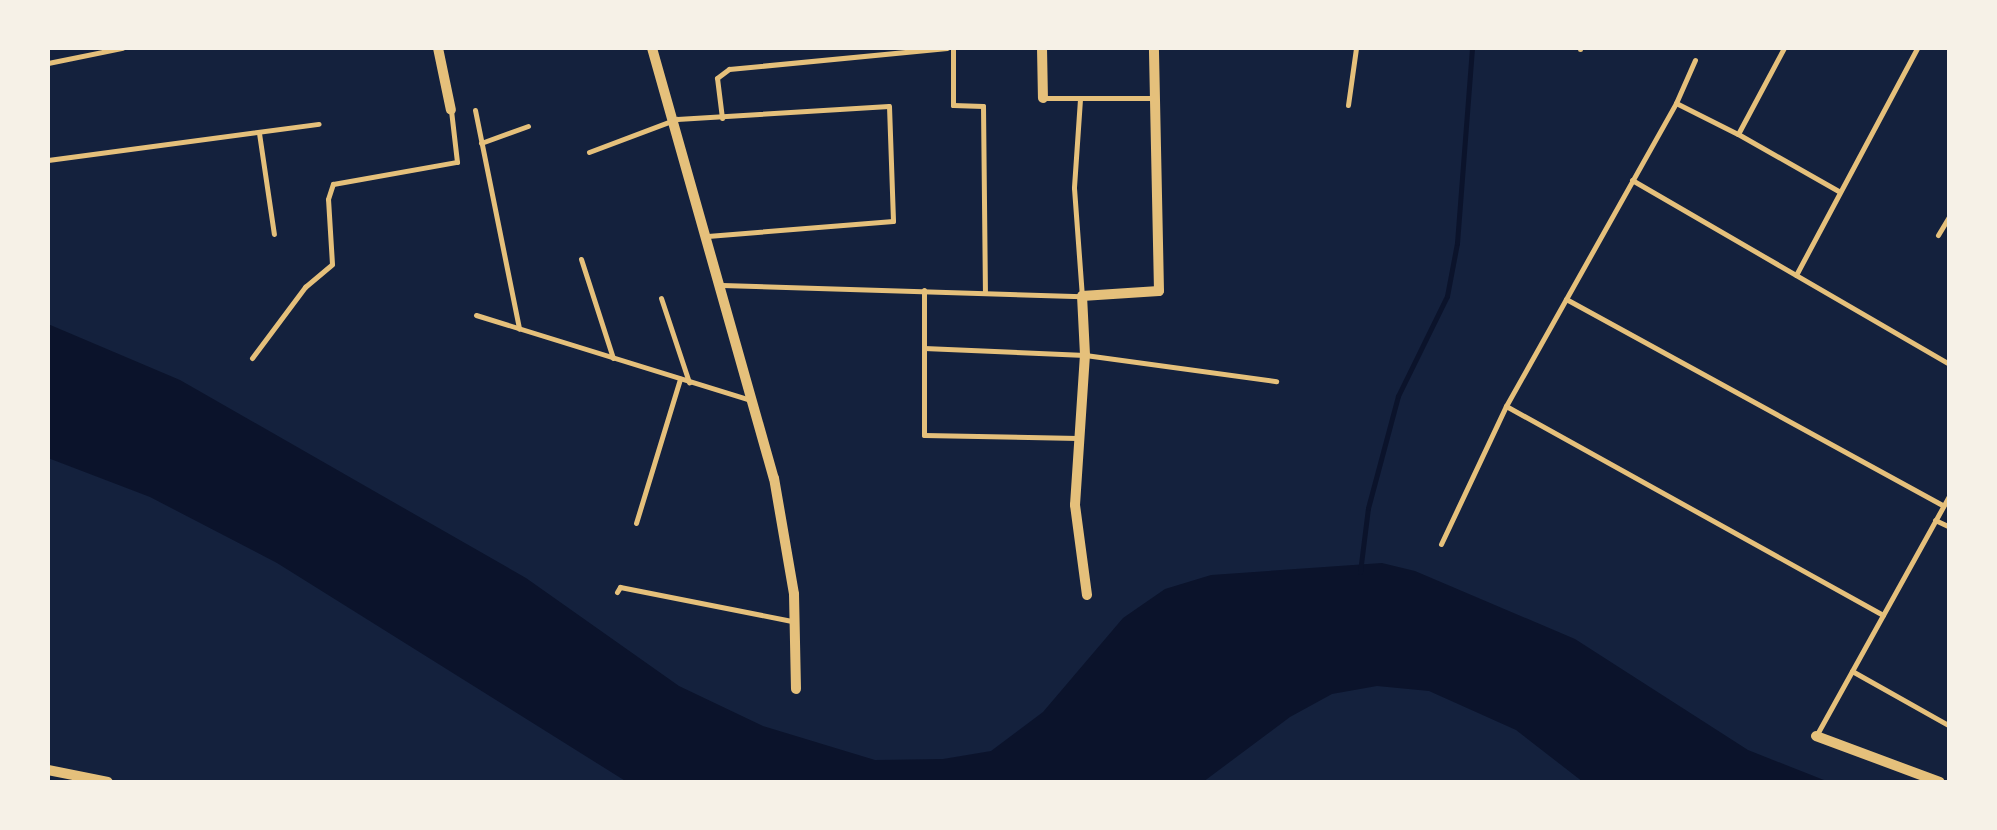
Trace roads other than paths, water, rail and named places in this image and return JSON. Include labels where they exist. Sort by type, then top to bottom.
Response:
[{"type":"street","points":[[438,48],[451,110]]},
{"type":"street","points":[[652,48],[676,119],[774,478],[795,621],[796,689]]},
{"type":"street","points":[[1042,48],[1042,98]]},
{"type":"street","points":[[1087,596],[1075,505],[1085,355],[1082,296],[1159,291],[1154,48]]},
{"type":"street","points":[[1816,736],[1940,782]]},
{"type":"street","points":[[48,770],[108,782]]},
{"type":"lane","points":[[48,64],[122,48]]},
{"type":"lane","points":[[722,118],[717,78],[730,69],[950,48],[953,106],[982,106],[985,290]]},
{"type":"lane","points":[[1348,105],[1356,48]]},
{"type":"lane","points":[[1738,134],[1784,48]]},
{"type":"lane","points":[[1796,275],[1916,48]]},
{"type":"lane","points":[[1442,544],[1506,406],[1676,103],[1695,60]]},
{"type":"lane","points":[[1042,98],[1154,98]]},
{"type":"lane","points":[[722,285],[985,290],[1082,296],[1074,188],[1080,98]]},
{"type":"lane","points":[[1676,103],[1840,192]]},
{"type":"lane","points":[[589,152],[676,119],[889,106],[893,221],[708,236]]},
{"type":"lane","points":[[252,358],[298,295],[332,264],[328,199],[333,184],[457,162],[451,110]]},
{"type":"lane","points":[[474,110],[519,329]]},
{"type":"lane","points":[[48,160],[319,124]]},
{"type":"lane","points":[[481,143],[528,126]]},
{"type":"lane","points":[[259,133],[274,234]]},
{"type":"lane","points":[[1632,180],[1950,364]]},
{"type":"lane","points":[[1938,235],[1950,215]]},
{"type":"lane","points":[[581,259],[613,358]]},
{"type":"lane","points":[[924,290],[924,435],[1078,438]]},
{"type":"lane","points":[[661,298],[690,382]]},
{"type":"lane","points":[[1566,299],[1943,505]]},
{"type":"lane","points":[[476,315],[753,401]]},
{"type":"lane","points":[[924,348],[1085,355],[1276,381]]},
{"type":"lane","points":[[636,523],[680,379]]},
{"type":"lane","points":[[1506,406],[1882,615]]},
{"type":"lane","points":[[1816,736],[1950,494]]},
{"type":"lane","points":[[1935,520],[1950,528]]},
{"type":"lane","points":[[617,592],[620,587],[795,621]]},
{"type":"lane","points":[[1852,672],[1950,726]]},
{"type":"water","points":[[48,324],[180,380],[526,578],[679,686],[763,726],[875,760],[943,759],[991,751],[1043,712],[1123,618],[1165,589],[1211,575],[1382,563],[1415,571],[1575,639],[1748,750],[1829,782],[1583,782],[1516,730],[1429,691],[1377,686],[1332,694],[1290,717],[1203,782],[627,782],[277,563],[150,497],[48,458]]},
{"type":"waterway","points":[[1360,572],[1368,508],[1398,396],[1447,296],[1457,243],[1472,48]]}]
